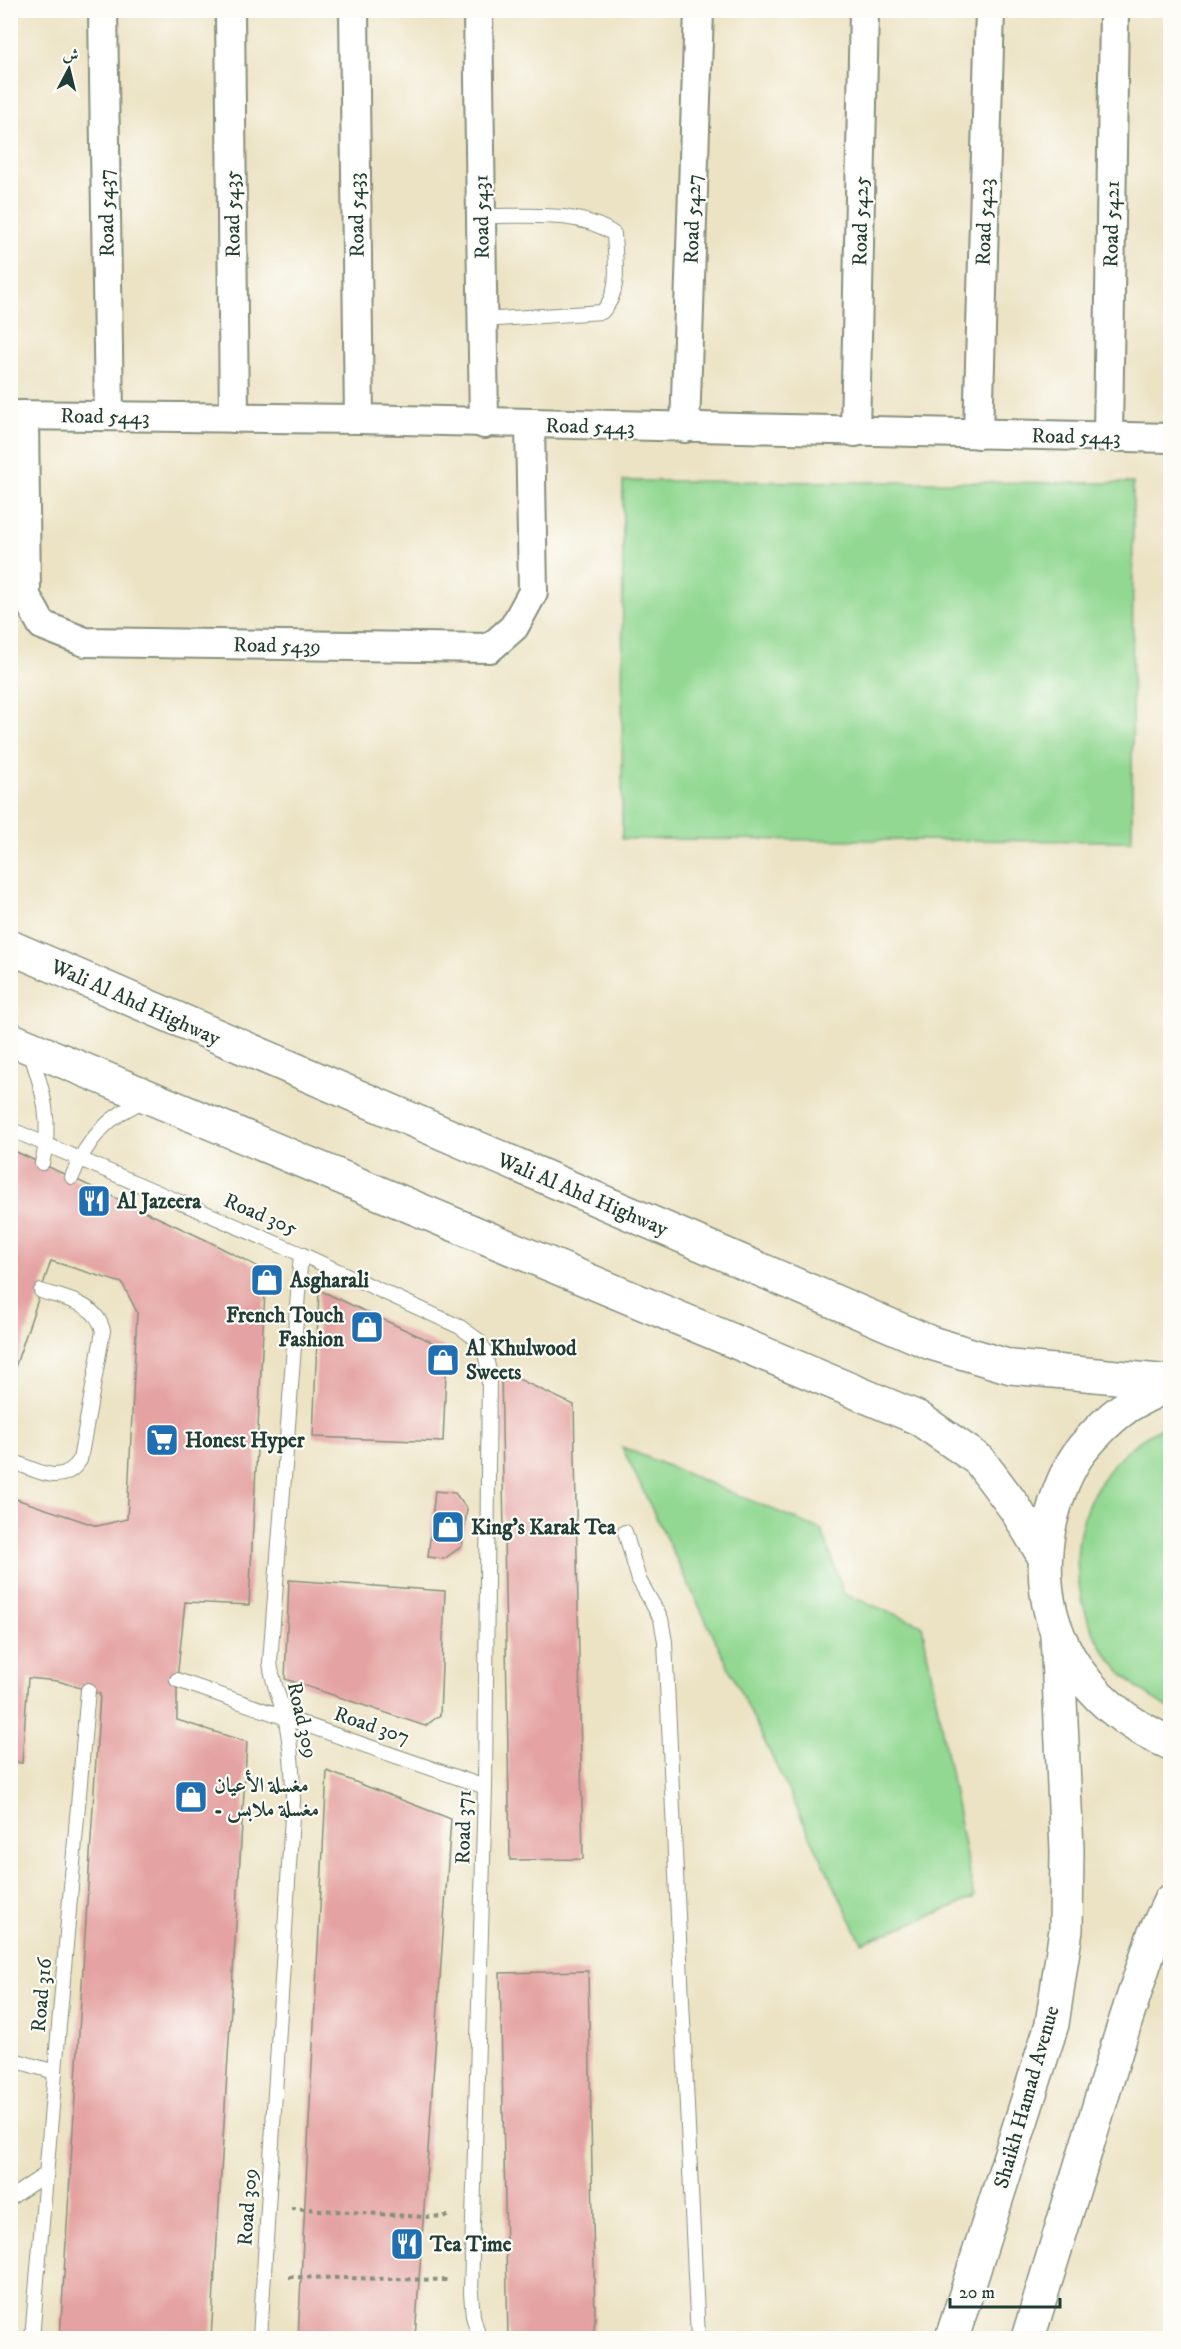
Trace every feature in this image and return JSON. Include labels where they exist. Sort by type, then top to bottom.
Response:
[{"type":"main road","name":"Wali Al Ahd Highway","points":[[10,947],[932,1343],[1011,1368],[1170,1383]]},
{"type":"main road","points":[[20,1043],[918,1418],[979,1460],[1015,1508],[1044,1556]]},
{"type":"main road","points":[[1170,1383],[1122,1409],[1082,1450],[1055,1500],[1044,1556],[1045,1583],[1057,1635],[1078,1673],[1107,1706],[1143,1731],[1170,1743]]},
{"type":"main road","name":"Shaikh Hamad Avenue","points":[[952,2338],[1052,2025],[1066,1930],[1067,1850],[1057,1635]]},
{"type":"main road","points":[[1028,2338],[1120,2038],[1154,1937],[1170,1901]]},
{"type":"street","name":"Road 5437","points":[[104,10],[109,416]]},
{"type":"street","name":"Road 5435","points":[[230,10],[234,418]]},
{"type":"street","name":"Road 5433","points":[[354,10],[359,419]]},
{"type":"street","name":"Road 5431","points":[[478,10],[484,424]]},
{"type":"street","name":"Road 5427","points":[[685,428],[699,10]]},
{"type":"street","name":"Road 5425","points":[[855,432],[864,10]]},
{"type":"street","name":"Road 5423","points":[[978,434],[990,10]]},
{"type":"street","name":"Road 5421","points":[[1108,437],[1114,10]]},
{"type":"street","name":"Road 5443","points":[[17,415],[359,419],[484,424],[1170,438]]},
{"type":"street","name":"Road 5439","points":[[17,415],[26,596],[42,625],[85,642],[490,648],[514,627],[533,592],[530,424]]},
{"type":"lane","points":[[481,216],[583,219],[601,225],[614,234],[616,288],[612,302],[602,312],[482,320]]},
{"type":"lane","points":[[20,1043],[47,1114],[47,1145],[42,1163]]},
{"type":"lane","points":[[72,1177],[79,1159],[98,1131],[113,1117],[150,1099]]},
{"type":"lane","name":"Road 305","points":[[10,1129],[301,1254],[459,1327]]},
{"type":"lane","name":"Road 309","points":[[260,2338],[293,1800],[291,1755],[285,1717],[272,1683],[270,1662],[301,1254]]},
{"type":"lane","points":[[10,1460],[58,1477],[74,1468],[80,1460],[103,1331],[100,1321],[87,1307],[41,1291]]},
{"type":"lane","name":"Road 371","points":[[459,1327],[478,1340],[487,1359],[489,1483],[485,1787],[471,2293],[472,2316],[479,2338]]},
{"type":"lane","points":[[625,1532],[639,1580],[661,1619],[665,1642],[698,2338]]},
{"type":"lane","name":"Road 307","points":[[177,1680],[485,1787]]},
{"type":"lane","name":"Road 316","points":[[32,2338],[88,1690]]},
{"type":"lane","points":[[10,2059],[55,2072]]},
{"type":"lane","points":[[10,2198],[46,2174]]},
{"type":"path","points":[[304,2210],[423,2217]]},
{"type":"path","points":[[301,2278],[419,2281]]},
{"type":"green space","points":[[623,481],[1133,483],[1132,841],[622,839]]},
{"type":"green space","points":[[1170,1423],[1170,1708],[1137,1687],[1110,1659],[1091,1627],[1080,1592],[1077,1556],[1083,1519],[1099,1484],[1129,1448]]},
{"type":"green space","points":[[622,1447],[822,1530],[844,1594],[922,1625],[974,1898],[862,1943]]},
{"type":"building","points":[[10,1149],[204,1239],[266,1271],[249,1605],[185,1602],[177,1680],[177,1720],[247,1742],[211,2338],[60,2338],[100,1694],[58,1681],[28,1678],[22,1763],[10,1761],[10,1497],[97,1526],[127,1519],[137,1312],[122,1283],[51,1261],[10,1382]]},
{"type":"building","points":[[319,1290],[447,1349],[443,1442],[313,1437]]},
{"type":"building","points":[[501,1371],[574,1405],[583,1859],[510,1860]]},
{"type":"building","name":"King's Karak Tea","points":[[435,1491],[455,1493],[467,1509],[462,1546],[444,1559],[428,1557]]},
{"type":"building","points":[[289,1580],[445,1591],[440,1715],[425,1726],[285,1679]]},
{"type":"building","points":[[327,1771],[451,1819],[415,2338],[298,2338]]},
{"type":"building","points":[[588,1971],[595,2319],[593,2338],[508,2338],[500,1973]]},
{"type":"place","name":"Al Jazeera","points":[[94,1201]]},
{"type":"place","name":"Asgharali","points":[[267,1280]]},
{"type":"place","name":"French Touch Fashion","points":[[367,1327]]},
{"type":"place","name":"Al Khulwood Sweets","points":[[443,1360]]},
{"type":"place","name":"Honest Hyper","points":[[162,1440]]},
{"type":"place","name":"King's Karak Tea","points":[[448,1527]]},
{"type":"place","name":"مغسلة الأعيان - مغسلة ملابس","points":[[191,1797]]},
{"type":"place","name":"Tea Time","points":[[407,2244]]}]
